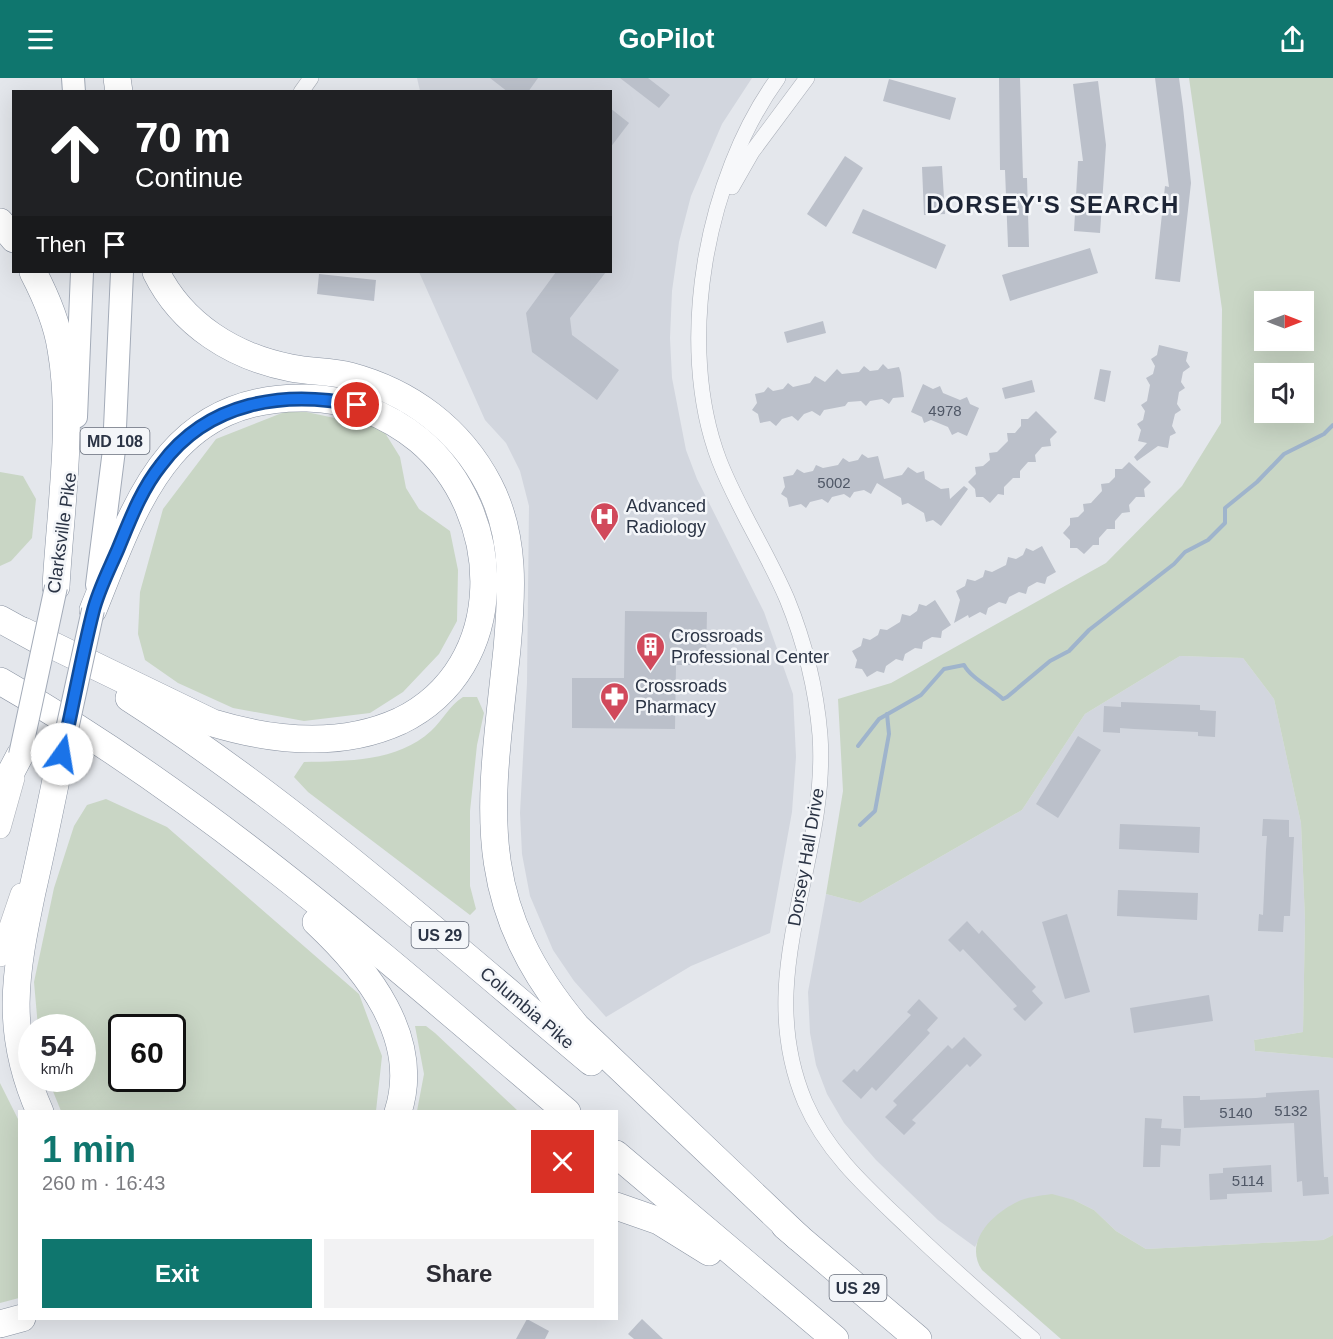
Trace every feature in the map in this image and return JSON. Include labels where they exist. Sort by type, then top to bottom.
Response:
[{"type":"highway","points":[[0,222],[12,237]]},
{"type":"highway","points":[[33,273],[53,319],[61,347],[64,377],[66,414],[56,587]]},
{"type":"highway","points":[[157,273],[166,291],[184,312],[220,342],[266,362],[293,369],[347,375],[395,391],[430,413],[450,431],[478,465],[499,507],[509,547],[509,623],[492,813],[498,873],[506,907],[517,936],[550,995],[578,1027],[798,1237]]},
{"type":"highway","points":[[12,625],[213,723],[237,730],[288,738],[360,734],[401,720],[419,709],[441,690],[460,667],[471,647],[482,605],[484,561],[480,539],[468,504],[451,474],[437,457],[409,432],[357,405],[317,398],[273,400],[212,420],[192,434],[162,463],[133,512],[93,610]]},
{"type":"highway","name":"Columbia Pike","points":[[12,625],[187,736],[344,853],[918,1339]]},
{"type":"highway","name":"US 29","points":[[2,683],[106,746],[208,816],[310,895],[565,1110]]},
{"type":"highway","points":[[0,793],[20,755]]},
{"type":"highway","points":[[39,1110],[24,1071],[19,1045],[15,984],[57,775]]},
{"type":"highway","points":[[208,816],[342,946],[379,996],[389,1015],[399,1046],[402,1082],[398,1110]]},
{"type":"highway","name":"US 29","points":[[618,1156],[835,1339]]},
{"type":"highway","points":[[618,1207],[676,1229],[831,1339]]},
{"type":"highway","points":[[0,1324],[18,1319]]},
{"type":"main road","name":"Clarksville Pike","points":[[20,755],[56,587],[74,447],[79,384],[82,273]]},
{"type":"main road","name":"MD 108","points":[[0,956],[36,851],[57,775],[93,610],[114,450],[119,384],[122,273]]},
{"type":"main road","name":"MD 108","points":[[0,828],[20,755]]},
{"type":"street","name":"Dorsey Hall Drive","points":[[778,78],[756,108],[739,146],[712,231],[700,290],[698,329],[706,412],[718,457],[735,497],[786,598],[808,661],[819,729],[820,778],[815,824],[786,979],[784,1007],[791,1061],[815,1123],[843,1162],[940,1258],[1033,1339]]},
{"type":"street","name":"Dorsey Hall Drive","points":[[712,231],[752,152],[807,78]]},
{"type":"shaded area","points":[[417,78],[752,78],[722,124],[691,196],[679,242],[672,291],[670,338],[672,378],[686,450],[697,479],[764,612],[793,694],[796,757],[792,812],[770,933],[691,966],[606,1017],[574,981],[553,950],[530,896],[522,854],[520,813],[527,683],[529,506],[520,471],[506,443],[485,420],[419,273],[612,273],[612,90],[420,90]]},
{"type":"shaded area","points":[[1180,656],[1243,658],[1274,699],[1301,823],[1305,920],[1303,1032],[1254,1040],[1255,1051],[1333,1058],[1333,1235],[1323,1240],[1146,1249],[1116,1231],[1094,1210],[1074,1200],[984,1229],[975,1247],[938,1220],[876,1160],[844,1123],[827,1094],[816,1065],[810,1033],[808,992],[826,894],[860,903],[1022,810],[1085,714]]},
{"type":"green space","points":[[1189,78],[1333,78],[1333,1058],[1255,1051],[1254,1040],[1303,1032],[1305,920],[1301,823],[1274,699],[1243,658],[1180,656],[1085,714],[1022,810],[860,903],[826,894],[843,791],[838,699],[891,683],[1106,563],[1182,486],[1221,423],[1222,309]]},
{"type":"green space","points":[[292,409],[382,428],[400,457],[406,488],[419,509],[450,531],[458,570],[457,621],[439,654],[403,692],[370,713],[304,721],[233,708],[178,683],[145,660],[138,634],[140,592],[163,509],[216,439]]},
{"type":"green space","points":[[0,472],[23,476],[36,499],[32,538],[11,561],[0,566]]},
{"type":"green space","points":[[463,697],[477,697],[484,713],[477,745],[470,811],[470,886],[476,909],[470,915],[308,792],[294,777],[304,762],[371,758],[403,749],[431,731]]},
{"type":"green space","points":[[106,799],[167,827],[359,994],[382,1056],[376,1110],[61,1110],[53,1092],[96,1092],[96,1014],[37,1014],[34,982],[54,888],[74,826],[87,805]]},
{"type":"green space","points":[[415,1026],[426,1026],[435,1033],[517,1110],[417,1110],[424,1074]]},
{"type":"green space","points":[[0,1083],[18,1119],[18,1298],[0,1303]]},
{"type":"green space","points":[[1052,1194],[1074,1200],[1094,1210],[1116,1231],[1146,1249],[1323,1240],[1333,1235],[1333,1339],[1061,1339],[982,1270],[977,1260],[976,1250],[982,1231],[997,1215],[1024,1199]]},
{"type":"building","points":[[490,78],[538,78],[529,90],[505,90]]},
{"type":"building","points":[[620,78],[648,78],[670,95],[659,108]]},
{"type":"building","points":[[999,78],[1020,78],[1023,178],[1027,178],[1029,247],[1008,247],[1005,170],[1000,170]]},
{"type":"building","points":[[1155,78],[1179,78],[1183,107],[1191,183],[1180,282],[1155,279],[1165,186],[1169,187]]},
{"type":"building","points":[[889,79],[956,98],[950,120],[883,101]]},
{"type":"building","points":[[1098,81],[1106,145],[1100,233],[1074,231],[1078,161],[1083,161],[1073,84]]},
{"type":"building","points":[[612,110],[629,123],[612,145]]},
{"type":"building","points":[[845,156],[863,168],[826,227],[807,214]]},
{"type":"building","points":[[942,166],[945,214],[924,215],[922,167]]},
{"type":"building","points":[[863,209],[946,245],[936,269],[852,233]]},
{"type":"building","points":[[1090,248],[1098,273],[1010,301],[1002,275]]},
{"type":"building","points":[[555,273],[605,273],[570,318],[572,335],[619,370],[597,400],[532,352],[526,313]]},
{"type":"building","points":[[319,274],[376,280],[374,301],[317,294]]},
{"type":"building","points":[[823,321],[826,333],[787,343],[784,332]]},
{"type":"building","points":[[1159,345],[1188,352],[1186,361],[1190,367],[1183,372],[1181,382],[1185,388],[1179,392],[1177,404],[1181,410],[1175,414],[1172,426],[1176,433],[1170,436],[1168,448],[1158,446],[1137,461],[1134,457],[1147,443],[1138,441],[1141,430],[1137,424],[1143,420],[1145,411],[1141,405],[1147,401],[1150,385],[1146,378],[1153,374],[1155,366],[1151,359],[1157,355]]},
{"type":"building","points":[[883,364],[888,369],[899,367],[901,373],[904,397],[893,398],[889,404],[882,399],[870,401],[866,406],[861,401],[848,402],[845,406],[824,410],[820,416],[812,411],[804,414],[798,421],[792,416],[782,419],[776,426],[770,421],[760,423],[758,414],[752,410],[757,403],[755,394],[764,392],[768,387],[773,391],[783,389],[788,383],[793,387],[810,383],[815,376],[825,382],[837,369],[842,374],[859,372],[864,366],[870,371],[878,370]]},
{"type":"building","points":[[1100,369],[1111,371],[1105,402],[1094,399]]},
{"type":"building","points":[[1032,380],[1035,392],[1005,399],[1002,388]]},
{"type":"building","points":[[923,384],[933,389],[940,386],[943,393],[960,400],[967,397],[970,404],[979,408],[967,436],[958,432],[952,435],[948,427],[931,420],[924,423],[922,417],[911,412]]},
{"type":"building","points":[[1036,411],[1057,432],[1050,439],[1051,446],[1042,447],[1035,455],[1036,462],[1028,462],[1020,471],[1020,478],[1013,478],[1004,487],[1004,495],[998,494],[990,503],[983,497],[976,497],[975,489],[968,482],[976,474],[975,467],[983,466],[990,460],[989,453],[997,452],[1008,441],[1007,433],[1015,433],[1021,426],[1021,419],[1028,419]]},
{"type":"building","points":[[862,454],[868,458],[878,456],[884,479],[902,475],[908,467],[917,473],[924,471],[925,479],[941,489],[949,488],[950,499],[964,486],[968,489],[941,526],[933,520],[926,522],[924,513],[908,503],[902,505],[901,498],[877,483],[871,494],[864,490],[854,492],[850,498],[844,494],[832,497],[828,503],[822,499],[810,502],[806,508],[801,504],[789,507],[787,498],[781,494],[785,487],[783,477],[793,475],[797,469],[804,473],[813,471],[816,465],[823,468],[838,465],[843,458],[849,462],[858,460]]},
{"type":"building","points":[[1129,462],[1151,482],[1144,489],[1145,497],[1136,497],[1129,505],[1130,512],[1122,513],[1115,521],[1115,529],[1107,529],[1099,538],[1099,545],[1093,545],[1084,554],[1077,548],[1070,548],[1070,540],[1063,533],[1070,525],[1070,518],[1078,517],[1084,511],[1083,504],[1091,503],[1102,491],[1101,484],[1109,483],[1115,477],[1115,469],[1122,469]]},
{"type":"building","points":[[1042,546],[1056,572],[1047,577],[1045,584],[1037,582],[1028,587],[1026,594],[1019,592],[1009,597],[1006,604],[999,602],[988,608],[986,615],[980,612],[969,618],[968,615],[954,623],[960,600],[956,591],[965,586],[967,579],[975,581],[983,577],[985,570],[992,572],[1006,565],[1008,557],[1016,559],[1023,555],[1026,548],[1033,551]]},
{"type":"building","points":[[935,600],[951,625],[942,631],[941,638],[932,637],[923,642],[922,649],[915,648],[905,654],[903,661],[896,659],[886,666],[884,673],[877,671],[867,677],[862,669],[855,668],[857,660],[852,651],[861,646],[863,638],[870,640],[878,635],[880,629],[887,630],[900,622],[902,614],[910,616],[917,611],[919,604],[926,606]]},
{"type":"building","name":"Crossroads Professional Center","points":[[625,611],[707,612],[706,665],[676,665],[675,729],[572,728],[572,678],[624,678]]},
{"type":"building","points":[[1121,702],[1200,705],[1200,710],[1216,711],[1215,737],[1198,736],[1198,732],[1120,728],[1120,733],[1103,732],[1104,706],[1121,707]]},
{"type":"building","points":[[1078,736],[1101,750],[1058,818],[1036,804]]},
{"type":"building","points":[[1263,819],[1289,820],[1289,837],[1294,837],[1290,916],[1284,916],[1283,932],[1258,931],[1259,914],[1263,915],[1267,836],[1262,836]]},
{"type":"building","points":[[1120,824],[1200,827],[1199,853],[1119,849]]},
{"type":"building","points":[[1118,890],[1198,893],[1197,920],[1117,916]]},
{"type":"building","points":[[1067,914],[1090,992],[1065,999],[1042,922]]},
{"type":"building","points":[[967,921],[979,934],[982,930],[1036,987],[1032,991],[1043,1003],[1025,1021],[1013,1009],[1017,1006],[963,949],[960,952],[948,940]]},
{"type":"building","points":[[1209,995],[1213,1021],[1134,1033],[1130,1008]]},
{"type":"building","points":[[919,999],[938,1018],[927,1030],[930,1033],[876,1091],[872,1087],[861,1099],[842,1081],[854,1069],[857,1072],[911,1015],[907,1012]]},
{"type":"building","points":[[964,1037],[982,1055],[970,1067],[967,1064],[912,1120],[916,1123],[904,1135],[885,1117],[897,1105],[893,1101],[948,1045],[952,1049]]},
{"type":"building","points":[[1319,1090],[1324,1177],[1328,1177],[1329,1194],[1303,1196],[1302,1181],[1297,1182],[1294,1123],[1184,1128],[1183,1096],[1200,1096],[1200,1100],[1256,1098],[1266,1097],[1266,1093]]},
{"type":"building","points":[[1145,1118],[1162,1119],[1161,1128],[1181,1129],[1180,1146],[1161,1145],[1160,1167],[1143,1167]]},
{"type":"building","points":[[1271,1165],[1272,1192],[1227,1194],[1227,1199],[1210,1200],[1209,1174],[1223,1173],[1223,1168]]},
{"type":"building","points":[[642,1319],[663,1339],[634,1339],[628,1334]]},
{"type":"building","points":[[526,1320],[549,1331],[545,1339],[516,1339]]},
{"type":"waterway","points":[[858,746],[879,719],[921,695],[944,669],[964,665],[976,678],[1003,699],[1007,697],[1050,661],[1069,651],[1089,630],[1174,564],[1185,552],[1208,540],[1225,523],[1225,508],[1257,482],[1284,454],[1324,434],[1333,425]]},
{"type":"waterway","points":[[860,825],[875,811],[889,734],[887,714]]},
{"type":"place","name":"Advanced Radiology","points":[[605,542]]},
{"type":"place","name":"Crossroads Professional Center","points":[[650,672]]},
{"type":"place","name":"Crossroads Pharmacy","points":[[614,722]]},
{"type":"district","name":"DORSEY'S SEARCH","points":[[1053,204]]},
{"type":"route","points":[[62,754],[93,610],[133,512],[148,483],[162,463],[192,434],[212,420],[252,405],[293,398],[317,398],[357,405]]}]
